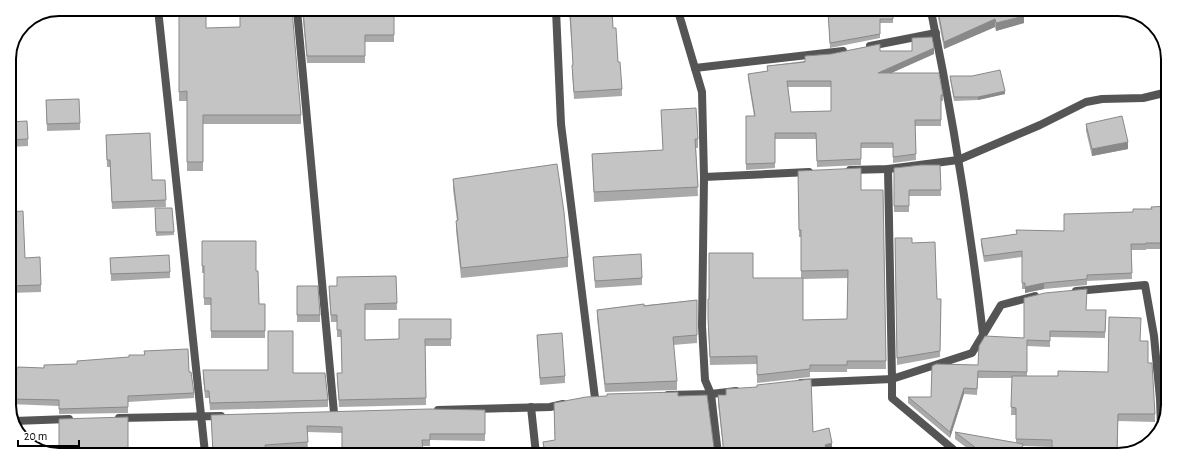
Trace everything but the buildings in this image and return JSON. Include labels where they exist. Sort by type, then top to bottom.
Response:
[{"type":"street","points":[[159,16],[203,448]]},
{"type":"street","points":[[298,16],[334,413]]},
{"type":"street","points":[[556,16],[560,124],[595,398]]},
{"type":"street","points":[[679,16],[702,92],[704,177],[702,326],[705,380],[711,394],[717,448]]},
{"type":"street","points":[[932,16],[958,160],[973,254],[983,334]]},
{"type":"street","points":[[865,47],[936,33]]},
{"type":"street","points":[[695,68],[850,50]]},
{"type":"street","points":[[842,171],[888,169],[958,160],[1040,125],[1086,102],[1102,99],[1143,98],[1161,94]]},
{"type":"street","points":[[888,169],[892,398],[952,448]]},
{"type":"street","points":[[704,177],[819,172]]},
{"type":"street","points":[[1067,292],[1145,285],[1154,336],[1160,414]]},
{"type":"street","points":[[790,384],[892,379],[972,353],[1001,305],[1044,294]]},
{"type":"street","points":[[657,396],[711,394],[743,390]]},
{"type":"street","points":[[429,410],[550,407],[572,402]]},
{"type":"street","points":[[531,407],[535,448]]},
{"type":"street","points":[[108,418],[232,416]]},
{"type":"street","points":[[19,421],[76,419]]}]
